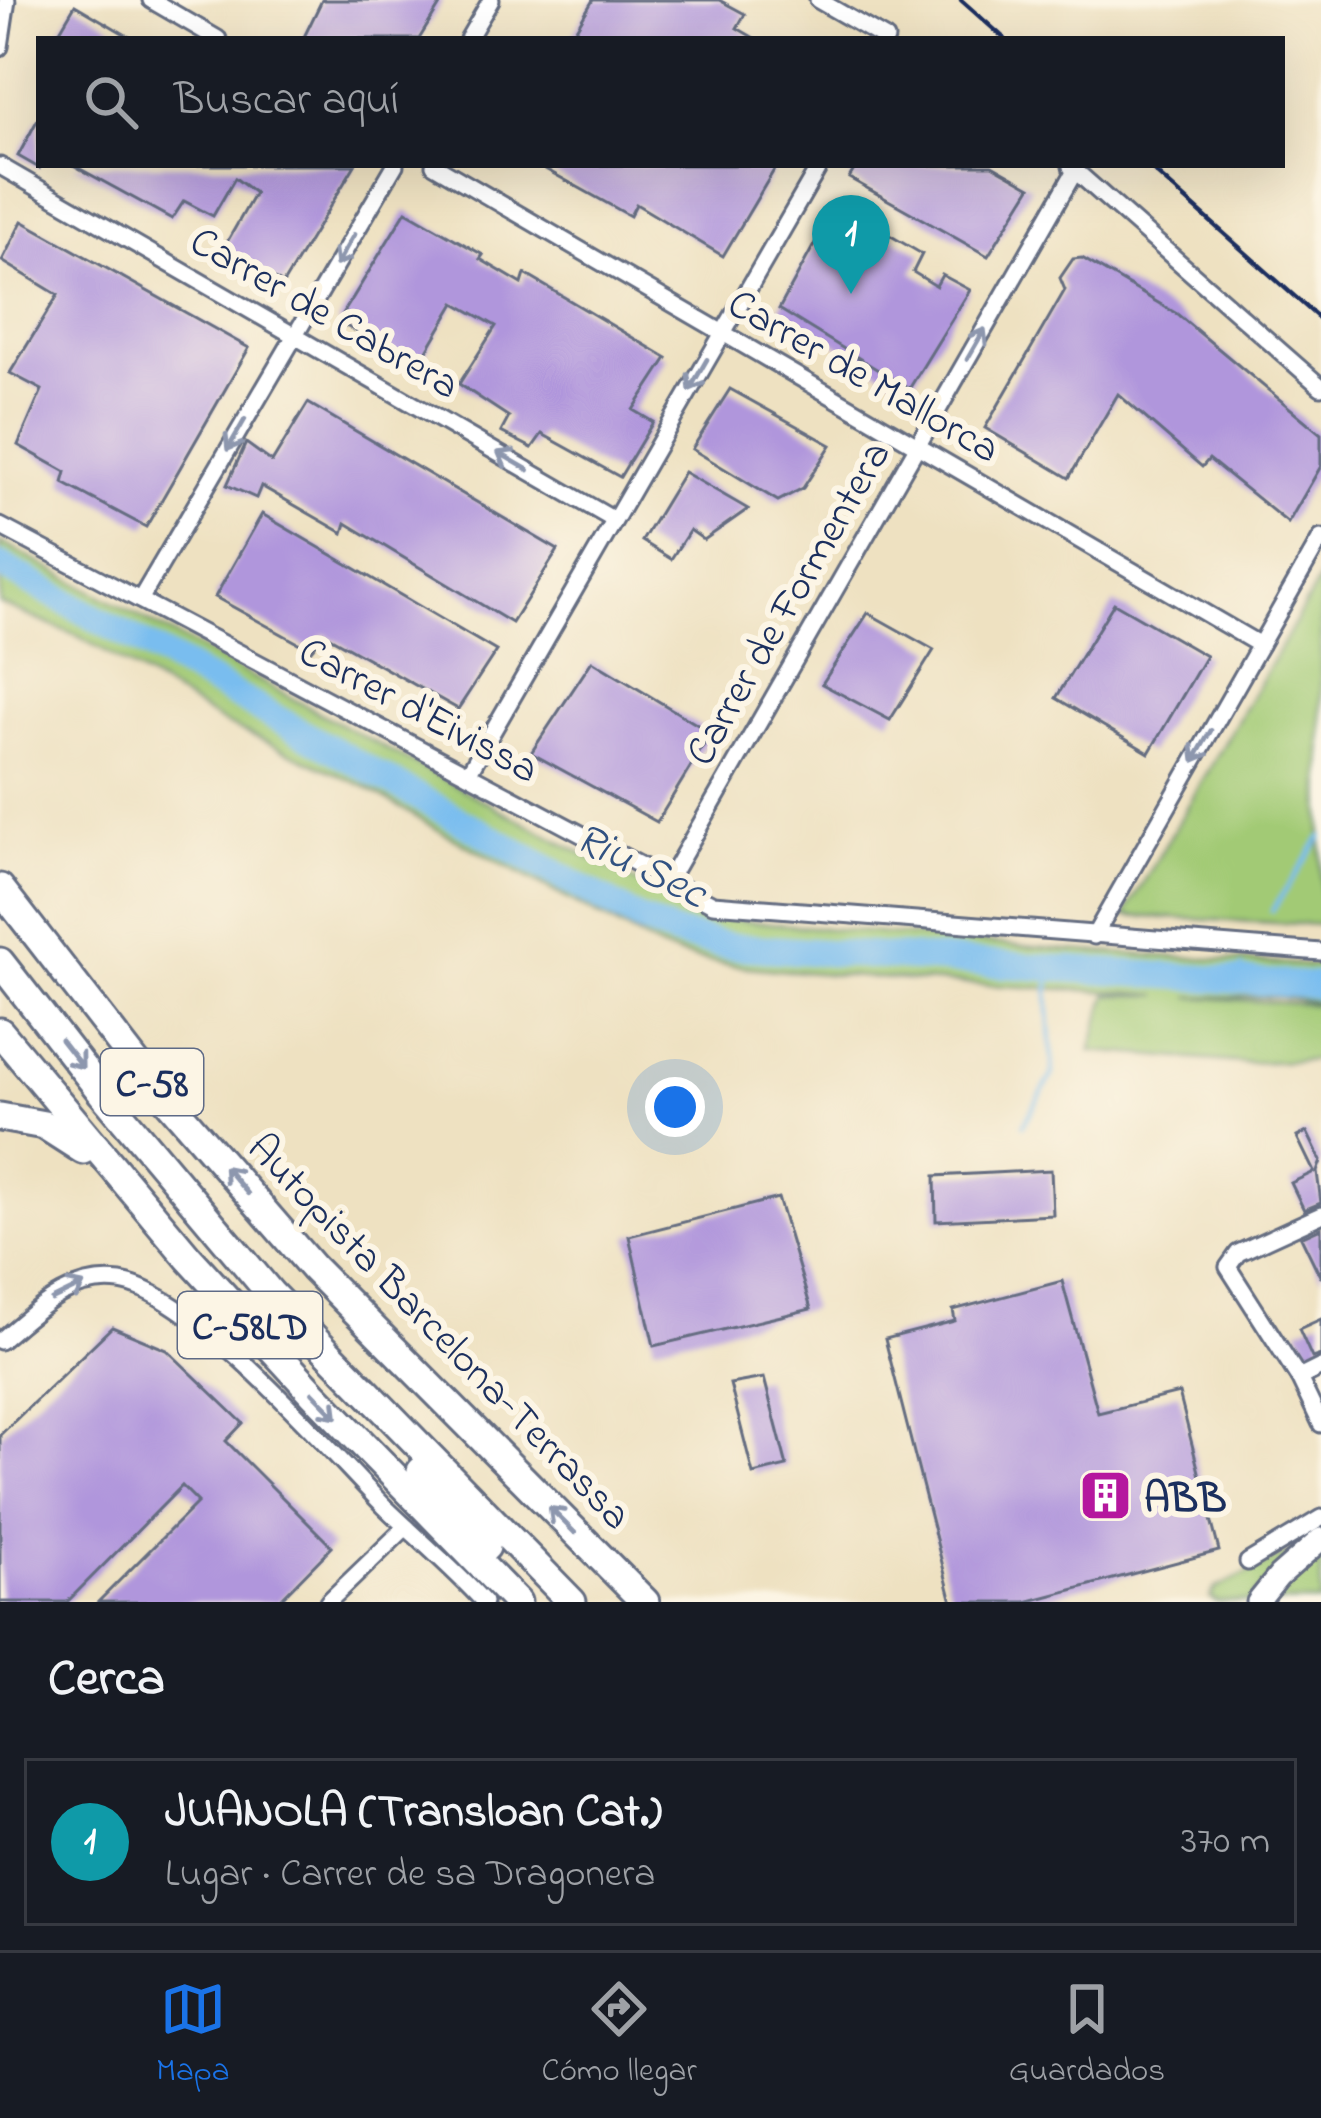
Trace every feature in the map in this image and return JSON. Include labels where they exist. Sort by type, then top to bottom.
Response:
[{"type":"highway","name":"Autopista Barcelona-Terrassa","points":[[0,888],[138,1066],[313,1268],[645,1602]]},
{"type":"highway","name":"C-58","points":[[0,962],[102,1093],[271,1294],[572,1602]]},
{"type":"highway","name":"C-58LD","points":[[0,1032],[188,1257],[314,1394],[518,1602]]},
{"type":"highway","points":[[0,1118],[44,1125],[83,1150],[188,1257]]},
{"type":"highway","points":[[271,1294],[532,1602]]},
{"type":"street","points":[[0,47],[8,0]]},
{"type":"street","points":[[151,0],[213,36]]},
{"type":"street","points":[[470,36],[491,0]]},
{"type":"street","points":[[818,0],[881,36]]},
{"type":"street","name":"Carrer de Cabrera","points":[[0,166],[614,520]]},
{"type":"street","points":[[140,600],[393,168]]},
{"type":"street","name":"Carrer de Mallorca","points":[[439,168],[1260,645]]},
{"type":"street","points":[[468,774],[818,168]]},
{"type":"street","points":[[1072,168],[1321,387]]},
{"type":"street","name":"Carrer de Formentera","points":[[667,883],[1072,168]]},
{"type":"street","name":"Carrer d'Eivissa","points":[[0,526],[713,904],[1321,952]]},
{"type":"street","points":[[1094,936],[1321,538]]},
{"type":"street","points":[[1321,1216],[1229,1260],[1230,1276],[1299,1378],[1321,1424]]},
{"type":"street","points":[[0,1341],[53,1298],[80,1283],[116,1281],[150,1289],[181,1309],[238,1359],[484,1602]]},
{"type":"street","points":[[1299,1378],[1321,1367]]},
{"type":"street","points":[[328,1602],[406,1527]]},
{"type":"street","points":[[1248,1562],[1320,1535]]},
{"type":"street","points":[[1258,1602],[1320,1535]]},
{"type":"green space","points":[[0,542],[701,917],[1067,950],[1321,966],[1321,1003],[1279,997],[1189,997],[1321,1005],[1321,1060],[1244,1063],[1091,1051],[1107,995],[1159,995],[764,969],[662,949],[366,787],[224,723],[80,637],[0,604]]},
{"type":"green space","points":[[1321,577],[1321,925],[1124,916]]},
{"type":"green space","points":[[1321,1553],[1321,1602],[1270,1602],[1282,1582]]},
{"type":"green space","points":[[1292,1555],[1249,1602],[1210,1598],[1215,1589]]},
{"type":"building","points":[[322,0],[443,0],[421,36],[304,36]]},
{"type":"building","points":[[593,0],[719,0],[745,14],[737,28],[751,36],[572,36]]},
{"type":"building","points":[[75,5],[128,36],[57,36]]},
{"type":"building","points":[[36,123],[36,166],[18,156]]},
{"type":"building","points":[[78,168],[353,168],[283,284],[223,249],[255,193],[235,178],[213,216],[184,201],[172,219]]},
{"type":"building","points":[[543,168],[775,168],[723,256],[636,204],[630,216]]},
{"type":"building","points":[[855,168],[997,168],[1031,187],[988,256],[849,178]]},
{"type":"building","points":[[406,211],[483,255],[480,259],[522,284],[525,274],[667,358],[633,410],[653,422],[620,477],[542,434],[532,448],[501,432],[509,417],[459,384],[496,326],[455,303],[419,364],[338,322]]},
{"type":"building","points":[[22,221],[249,348],[146,527],[63,483],[66,472],[18,445],[42,390],[10,373],[58,295],[2,261]]},
{"type":"building","points":[[867,222],[922,254],[913,272],[936,286],[942,275],[970,290],[909,389],[779,309],[826,223],[856,238]]},
{"type":"building","points":[[1082,258],[1177,314],[1321,434],[1321,466],[1288,523],[1209,459],[1202,467],[1118,394],[1069,478],[985,428],[1065,290],[1060,278],[1073,259]]},
{"type":"building","points":[[730,389],[831,445],[803,488],[778,501],[692,449]]},
{"type":"building","points":[[308,403],[558,550],[512,623],[346,523],[343,533],[261,486],[256,498],[227,485],[246,443],[272,462]]},
{"type":"building","points":[[684,472],[748,509],[704,540],[690,530],[671,559],[642,541]]},
{"type":"building","points":[[262,514],[496,651],[458,709],[324,634],[311,650],[215,597]]},
{"type":"building","points":[[1114,603],[1206,656],[1149,753],[1056,698]]},
{"type":"building","points":[[868,613],[934,650],[890,720],[822,684]]},
{"type":"building","points":[[592,661],[711,733],[657,822],[531,753]]},
{"type":"building","points":[[1307,1132],[1321,1161],[1317,1172],[1321,1203],[1304,1210],[1291,1183],[1314,1172],[1297,1137]]},
{"type":"building","points":[[1051,1170],[1053,1215],[936,1221],[935,1176]]},
{"type":"building","points":[[778,1198],[811,1309],[654,1346],[629,1236]]},
{"type":"building","points":[[1321,1228],[1321,1278],[1301,1237]]},
{"type":"building","points":[[1062,1281],[1098,1413],[1179,1393],[1219,1551],[1026,1602],[952,1602],[885,1339],[955,1321],[953,1310]]},
{"type":"building","points":[[1321,1319],[1321,1355],[1312,1358],[1299,1329]]},
{"type":"building","points":[[112,1327],[167,1350],[243,1423],[226,1441],[332,1547],[278,1602],[98,1602],[198,1502],[182,1486],[67,1602],[0,1602],[0,1435]]},
{"type":"building","points":[[764,1378],[787,1466],[753,1474],[730,1384]]},
{"type":"waterway","name":"Riu Sec","points":[[0,565],[640,920],[674,934],[729,946],[1321,986]]},
{"type":"waterway","points":[[1272,911],[1321,837]]},
{"type":"waterway","points":[[1232,981],[1242,967]]},
{"type":"waterway","points":[[1023,1125],[1053,1074],[1051,970]]},
{"type":"railway","points":[[961,0],[1002,36]]},
{"type":"railway","points":[[1150,168],[1321,320]]},
{"type":"place","name":"JUANOLA (Transloan Cat.)","points":[[851,294]]},
{"type":"place","name":"ABB","points":[[1105,1496]]}]
